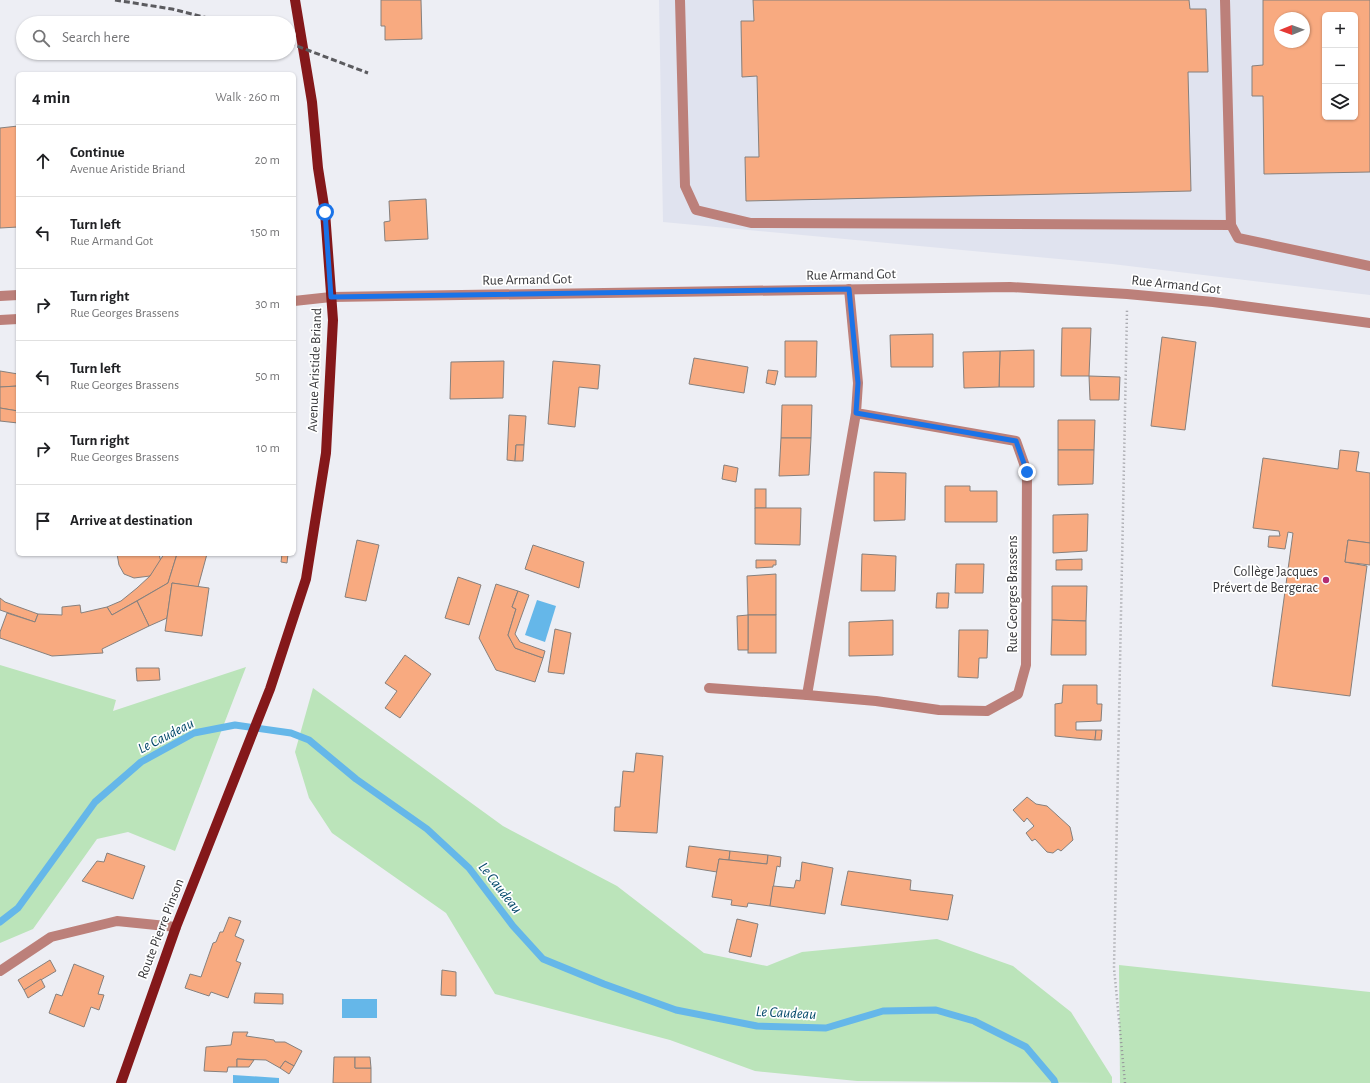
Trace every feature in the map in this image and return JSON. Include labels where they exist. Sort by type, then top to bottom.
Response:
[{"type":"main road","name":"Avenue Aristide Briand","points":[[232,787],[270,689],[306,579],[326,453],[333,320],[325,212],[318,168],[312,102],[295,0]]},
{"type":"main road","name":"Route Pierre Pinson","points":[[121,1083],[176,927],[232,787]]},
{"type":"street","points":[[680,0],[685,186],[696,210],[751,223],[1231,225]]},
{"type":"street","points":[[1225,0],[1231,225],[1238,238],[1370,266]]},
{"type":"street","name":"Rue Armand Got","points":[[296,301],[331,297],[1010,287],[1127,294],[1213,302],[1370,324]]},
{"type":"street","points":[[807,695],[856,413],[858,383],[849,289]]},
{"type":"street","points":[[0,296],[16,295]]},
{"type":"street","points":[[0,320],[16,319]]},
{"type":"street","name":"Rue Georges Brassens","points":[[709,688],[876,701],[939,710],[988,711],[1018,694],[1026,665],[1027,472],[1016,441],[856,413]]},
{"type":"street","points":[[0,971],[51,937],[116,921],[176,927]]},
{"type":"path","points":[[1125,1083],[1114,968],[1127,294]]},
{"type":"shaded area","points":[[659,0],[1370,0],[1370,295],[1112,264],[663,222]]},
{"type":"green space","points":[[0,665],[116,700],[113,711],[246,667],[175,851],[128,832],[97,839],[33,929],[0,943]]},
{"type":"green space","points":[[313,688],[503,826],[617,886],[704,953],[767,966],[802,952],[937,939],[1013,966],[1071,1012],[1112,1077],[1112,1083],[857,1081],[755,1071],[670,1040],[495,994],[446,913],[332,833],[309,798],[295,752]]},
{"type":"green space","points":[[1119,965],[1370,992],[1370,1083],[1120,1083]]},
{"type":"water","points":[[537,600],[556,606],[545,642],[525,635]]},
{"type":"water","points":[[342,999],[377,999],[377,1018],[342,1018]]},
{"type":"water","points":[[233,1075],[279,1078],[279,1083],[233,1083]]},
{"type":"building","points":[[381,0],[421,0],[422,39],[385,40],[385,26],[381,26]]},
{"type":"building","points":[[753,0],[1189,0],[1190,9],[1206,9],[1208,72],[1188,72],[1191,191],[746,201],[745,157],[759,157],[757,76],[742,77],[741,21],[754,21]]},
{"type":"building","points":[[1263,0],[1370,0],[1370,172],[1264,174],[1263,96],[1252,96],[1252,66],[1263,65]]},
{"type":"building","points":[[16,126],[16,227],[0,228],[0,128]]},
{"type":"building","points":[[426,199],[428,239],[385,241],[384,222],[390,221],[389,201]]},
{"type":"building","points":[[1062,328],[1091,328],[1089,376],[1061,376]]},
{"type":"building","points":[[933,334],[933,367],[891,367],[890,335]]},
{"type":"building","points":[[1162,337],[1196,342],[1185,430],[1151,426]]},
{"type":"building","points":[[785,341],[817,341],[816,377],[785,377]]},
{"type":"building","points":[[1034,350],[1034,387],[999,387],[1000,351]]},
{"type":"building","points":[[1000,351],[999,387],[964,388],[963,352]]},
{"type":"building","points":[[694,358],[748,367],[744,393],[689,384]]},
{"type":"building","points":[[504,361],[503,398],[450,399],[451,362]]},
{"type":"building","points":[[553,361],[600,365],[598,389],[579,387],[575,427],[548,424]]},
{"type":"building","points":[[768,370],[778,371],[775,385],[766,383]]},
{"type":"building","points":[[0,371],[16,374],[16,386],[0,387]]},
{"type":"building","points":[[1089,376],[1120,377],[1119,400],[1090,400]]},
{"type":"building","points":[[16,386],[16,411],[0,408],[0,387]]},
{"type":"building","points":[[782,405],[812,405],[811,438],[781,438]]},
{"type":"building","points":[[0,408],[16,411],[16,423],[0,421]]},
{"type":"building","points":[[509,415],[526,416],[524,445],[516,445],[515,461],[507,460]]},
{"type":"building","points":[[1058,420],[1095,420],[1094,450],[1058,450]]},
{"type":"building","points":[[781,438],[811,438],[809,475],[779,476]]},
{"type":"building","points":[[516,445],[524,445],[523,461],[515,461]]},
{"type":"building","points":[[1058,450],[1094,450],[1093,484],[1058,485]]},
{"type":"building","name":"Collège Jacques Prévert de Bergerac","points":[[1340,450],[1359,452],[1356,471],[1370,473],[1370,543],[1348,540],[1345,562],[1367,566],[1350,696],[1272,686],[1293,533],[1288,532],[1285,549],[1268,547],[1269,536],[1280,536],[1279,531],[1253,528],[1263,458],[1338,469]]},
{"type":"building","points":[[724,465],[738,468],[736,482],[722,479]]},
{"type":"building","points":[[874,472],[906,473],[905,520],[874,521]]},
{"type":"building","points":[[945,486],[970,486],[970,491],[997,491],[997,522],[945,522]]},
{"type":"building","points":[[755,489],[766,489],[766,508],[755,508]]},
{"type":"building","points":[[755,508],[801,508],[800,545],[755,544]]},
{"type":"building","points":[[1088,514],[1087,551],[1053,553],[1053,515]]},
{"type":"building","points":[[357,540],[379,545],[366,601],[345,597]]},
{"type":"building","points":[[1348,540],[1370,543],[1370,565],[1345,562]]},
{"type":"building","points":[[533,545],[584,562],[579,588],[525,569]]},
{"type":"building","points":[[862,554],[896,556],[895,591],[861,591]]},
{"type":"building","points":[[117,556],[160,556],[161,562],[150,576],[134,578],[124,574],[119,565]]},
{"type":"building","points":[[163,556],[176,556],[168,583],[112,615],[107,607],[121,601],[150,576]]},
{"type":"building","points":[[176,556],[206,556],[198,587],[172,583],[167,618],[149,626],[137,601],[168,583]]},
{"type":"building","points":[[282,556],[288,556],[287,563],[281,562]]},
{"type":"building","points":[[1082,559],[1082,570],[1056,570],[1056,560]]},
{"type":"building","points":[[756,560],[776,560],[776,565],[773,565],[773,567],[756,568]]},
{"type":"building","points":[[956,564],[984,564],[983,593],[955,593]]},
{"type":"building","points":[[776,574],[776,615],[748,615],[747,576]]},
{"type":"building","points":[[458,577],[481,585],[469,625],[445,618]]},
{"type":"building","points":[[172,583],[209,588],[202,636],[165,631]]},
{"type":"building","points":[[496,584],[518,591],[512,607],[516,609],[508,635],[515,648],[543,658],[535,682],[496,670],[479,638]]},
{"type":"building","points":[[1052,586],[1087,586],[1086,621],[1052,620]]},
{"type":"building","points":[[518,591],[529,595],[515,634],[520,642],[545,651],[543,658],[515,648],[508,635],[516,609],[512,607]]},
{"type":"building","points":[[937,593],[949,593],[948,608],[936,608]]},
{"type":"building","points":[[0,598],[5,602],[38,614],[35,622],[0,610]]},
{"type":"building","points":[[137,601],[149,626],[102,649],[103,653],[52,656],[0,638],[0,632],[7,613],[35,622],[38,614],[62,615],[62,607],[80,605],[81,613],[107,607],[112,615]]},
{"type":"building","points":[[748,615],[776,615],[776,653],[748,653]]},
{"type":"building","points":[[748,615],[748,650],[738,650],[737,616]]},
{"type":"building","points":[[893,620],[893,655],[849,656],[849,622]]},
{"type":"building","points":[[1052,620],[1086,621],[1086,655],[1051,655]]},
{"type":"building","points":[[555,629],[571,633],[564,674],[548,672]]},
{"type":"building","points":[[959,630],[988,630],[987,658],[979,658],[978,678],[958,677]]},
{"type":"building","points":[[405,655],[431,674],[400,718],[385,708],[397,691],[385,683]]},
{"type":"building","points":[[136,668],[159,668],[160,680],[137,681]]},
{"type":"building","points":[[1063,685],[1097,685],[1097,704],[1102,704],[1101,721],[1076,722],[1076,730],[1096,730],[1095,740],[1055,736],[1055,704],[1062,703]]},
{"type":"building","points":[[1096,730],[1102,730],[1101,740],[1095,740]]},
{"type":"building","points":[[636,753],[663,756],[657,833],[614,831],[615,807],[620,807],[623,771],[634,772]]},
{"type":"building","points":[[1027,797],[1036,804],[1047,806],[1070,827],[1073,840],[1061,851],[1058,849],[1053,853],[1047,852],[1035,839],[1032,841],[1026,833],[1034,826],[1027,818],[1024,822],[1013,810]]},
{"type":"building","points":[[689,846],[730,851],[729,860],[719,859],[717,872],[686,867]]},
{"type":"building","points":[[730,851],[768,855],[767,864],[729,860]]},
{"type":"building","points":[[107,853],[145,866],[133,899],[82,881],[97,861],[104,862]]},
{"type":"building","points":[[768,855],[781,857],[780,867],[777,866],[770,906],[748,903],[747,907],[731,905],[732,900],[712,897],[719,859],[767,864]]},
{"type":"building","points":[[802,862],[833,868],[825,914],[770,906],[773,886],[794,888],[796,880],[800,881]]},
{"type":"building","points":[[848,871],[911,880],[910,890],[953,895],[948,920],[841,905]]},
{"type":"building","points":[[229,917],[241,921],[235,936],[244,940],[236,961],[241,963],[228,998],[211,992],[209,996],[185,988],[190,974],[201,977],[213,943],[216,942],[220,932],[223,932]]},
{"type":"building","points":[[737,919],[758,924],[751,957],[729,952]]},
{"type":"building","points":[[50,960],[56,971],[24,990],[18,980]]},
{"type":"building","points":[[74,964],[104,976],[98,994],[104,995],[99,1010],[91,1007],[84,1027],[49,1013],[56,994],[62,996]]},
{"type":"building","points":[[442,970],[456,972],[456,996],[441,995]]},
{"type":"building","points":[[41,979],[45,987],[28,998],[24,990]]},
{"type":"building","points":[[255,993],[283,994],[283,1004],[254,1003]]},
{"type":"building","points":[[233,1032],[248,1032],[246,1036],[274,1040],[275,1042],[285,1042],[302,1051],[294,1066],[285,1061],[280,1068],[266,1060],[237,1059],[237,1067],[228,1067],[227,1072],[204,1071],[206,1047],[231,1045]]},
{"type":"building","points":[[334,1057],[355,1057],[355,1068],[371,1068],[371,1083],[333,1083]]},
{"type":"building","points":[[355,1057],[370,1057],[371,1068],[355,1068]]},
{"type":"building","points":[[237,1059],[254,1060],[249,1067],[237,1067]]},
{"type":"building","points":[[285,1061],[294,1066],[289,1074],[280,1068]]},
{"type":"waterway","name":"Le Caudeau","points":[[0,922],[18,908],[95,802],[141,762],[194,733],[235,725],[291,733],[309,740],[356,779],[427,829],[469,868],[513,926],[543,959],[604,984],[676,1010],[757,1026],[826,1028],[883,1011],[936,1010],[974,1021],[1026,1047],[1055,1083]]},
{"type":"railway","points":[[115,0],[172,9],[200,16]]},
{"type":"railway","points":[[296,46],[368,73]]},
{"type":"place","name":"Collège Jacques Prévert de Bergerac","points":[[1326,580]]},
{"type":"route","points":[[325,212],[331,297],[849,289],[855,334],[858,383],[856,413],[1016,441],[1027,472]]}]
